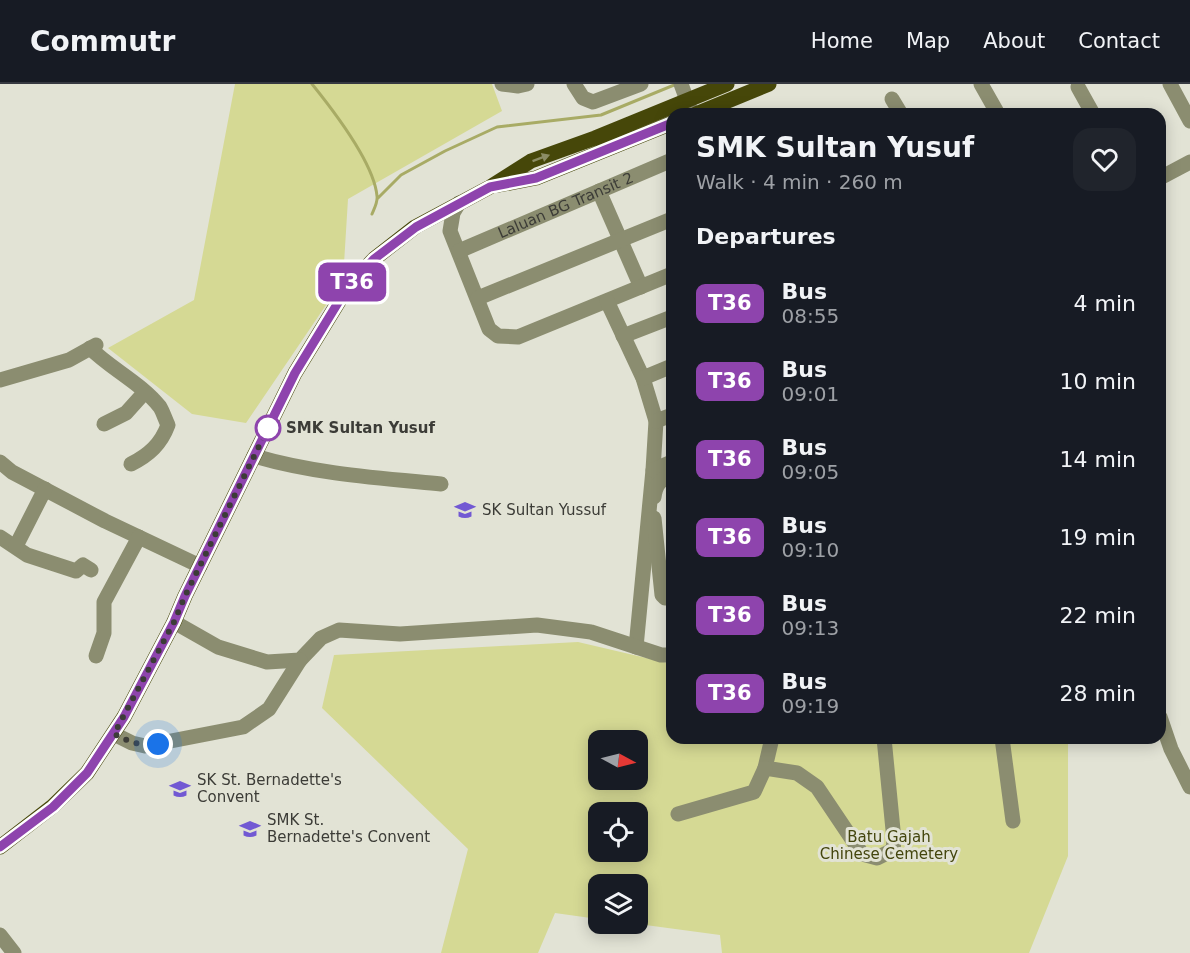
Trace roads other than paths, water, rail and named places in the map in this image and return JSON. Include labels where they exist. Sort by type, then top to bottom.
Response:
[{"type":"main road","points":[[693,108],[704,88],[727,84]]},
{"type":"main road","points":[[718,108],[769,84]]},
{"type":"main road","points":[[0,847],[53,807],[87,773],[114,734],[174,622],[295,373],[347,288],[374,259],[423,223],[490,187],[531,161],[595,138],[666,117]]},
{"type":"main road","points":[[490,187],[536,178],[666,125]]},
{"type":"street","points":[[502,84],[518,86],[527,84]]},
{"type":"street","points":[[574,84],[583,98],[593,102],[641,84]]},
{"type":"street","points":[[681,84],[692,108]]},
{"type":"street","points":[[981,84],[995,108]]},
{"type":"street","points":[[1170,84],[1190,121]]},
{"type":"street","points":[[1078,87],[1090,108]]},
{"type":"street","points":[[704,88],[711,108]]},
{"type":"street","points":[[892,99],[897,108]]},
{"type":"street","points":[[1166,175],[1190,162]]},
{"type":"street","name":"Laluan BG Transit 2","points":[[459,251],[666,163]]},
{"type":"street","points":[[599,191],[641,287]]},
{"type":"street","points":[[450,231],[453,213],[459,203]]},
{"type":"street","points":[[478,298],[666,221]]},
{"type":"street","points":[[423,223],[441,225],[450,231],[489,329],[498,336],[518,337],[666,277]]},
{"type":"street","points":[[607,301],[643,378],[656,421],[651,514],[636,647]]},
{"type":"street","points":[[623,336],[666,319]]},
{"type":"street","points":[[0,380],[69,360],[93,346],[104,362],[160,408],[168,425],[163,438],[147,456],[130,464]]},
{"type":"street","points":[[643,378],[666,368]]},
{"type":"street","points":[[104,424],[126,413],[144,393]]},
{"type":"street","points":[[656,421],[666,417]]},
{"type":"street","points":[[254,456],[290,467],[441,484]]},
{"type":"street","points":[[0,462],[12,472],[200,566]]},
{"type":"street","points":[[653,470],[666,465]]},
{"type":"street","points":[[666,478],[660,480],[656,488],[651,514],[662,596],[666,598]]},
{"type":"street","points":[[16,546],[45,489]]},
{"type":"street","points":[[0,537],[27,555],[76,571],[83,565],[91,570]]},
{"type":"street","points":[[96,656],[104,633],[104,602],[139,537]]},
{"type":"street","points":[[174,622],[218,647],[267,662],[300,660]]},
{"type":"street","points":[[114,734],[132,743],[145,746],[243,727],[269,709],[300,660],[321,638],[339,630],[400,634],[537,625],[591,632],[666,655]]},
{"type":"street","points":[[1166,733],[1190,787]]},
{"type":"street","points":[[678,814],[754,792],[765,768],[771,744]]},
{"type":"street","points":[[765,768],[797,772],[818,787],[862,854],[877,858],[893,850],[894,840],[885,744]]},
{"type":"street","points":[[1003,744],[1013,821]]},
{"type":"street","points":[[0,937],[14,953]]},
{"type":"waterway","points":[[312,84],[351,137],[369,168],[377,196],[372,214]]},
{"type":"waterway","points":[[378,198],[401,175],[497,127],[601,115],[674,85]]},
{"type":"place","name":"SMK Sultan Yusuf","points":[[268,428]]},
{"type":"place","name":"SK Sultan Yussuf","points":[[465,510]]},
{"type":"place","name":"SK St. Bernadette's Convent","points":[[180,789]]},
{"type":"place","name":"SMK St. Bernadette's Convent","points":[[250,829]]},
{"type":"park label","name":"Batu Gajah Chinese Cemetery","points":[[889,846]]}]
